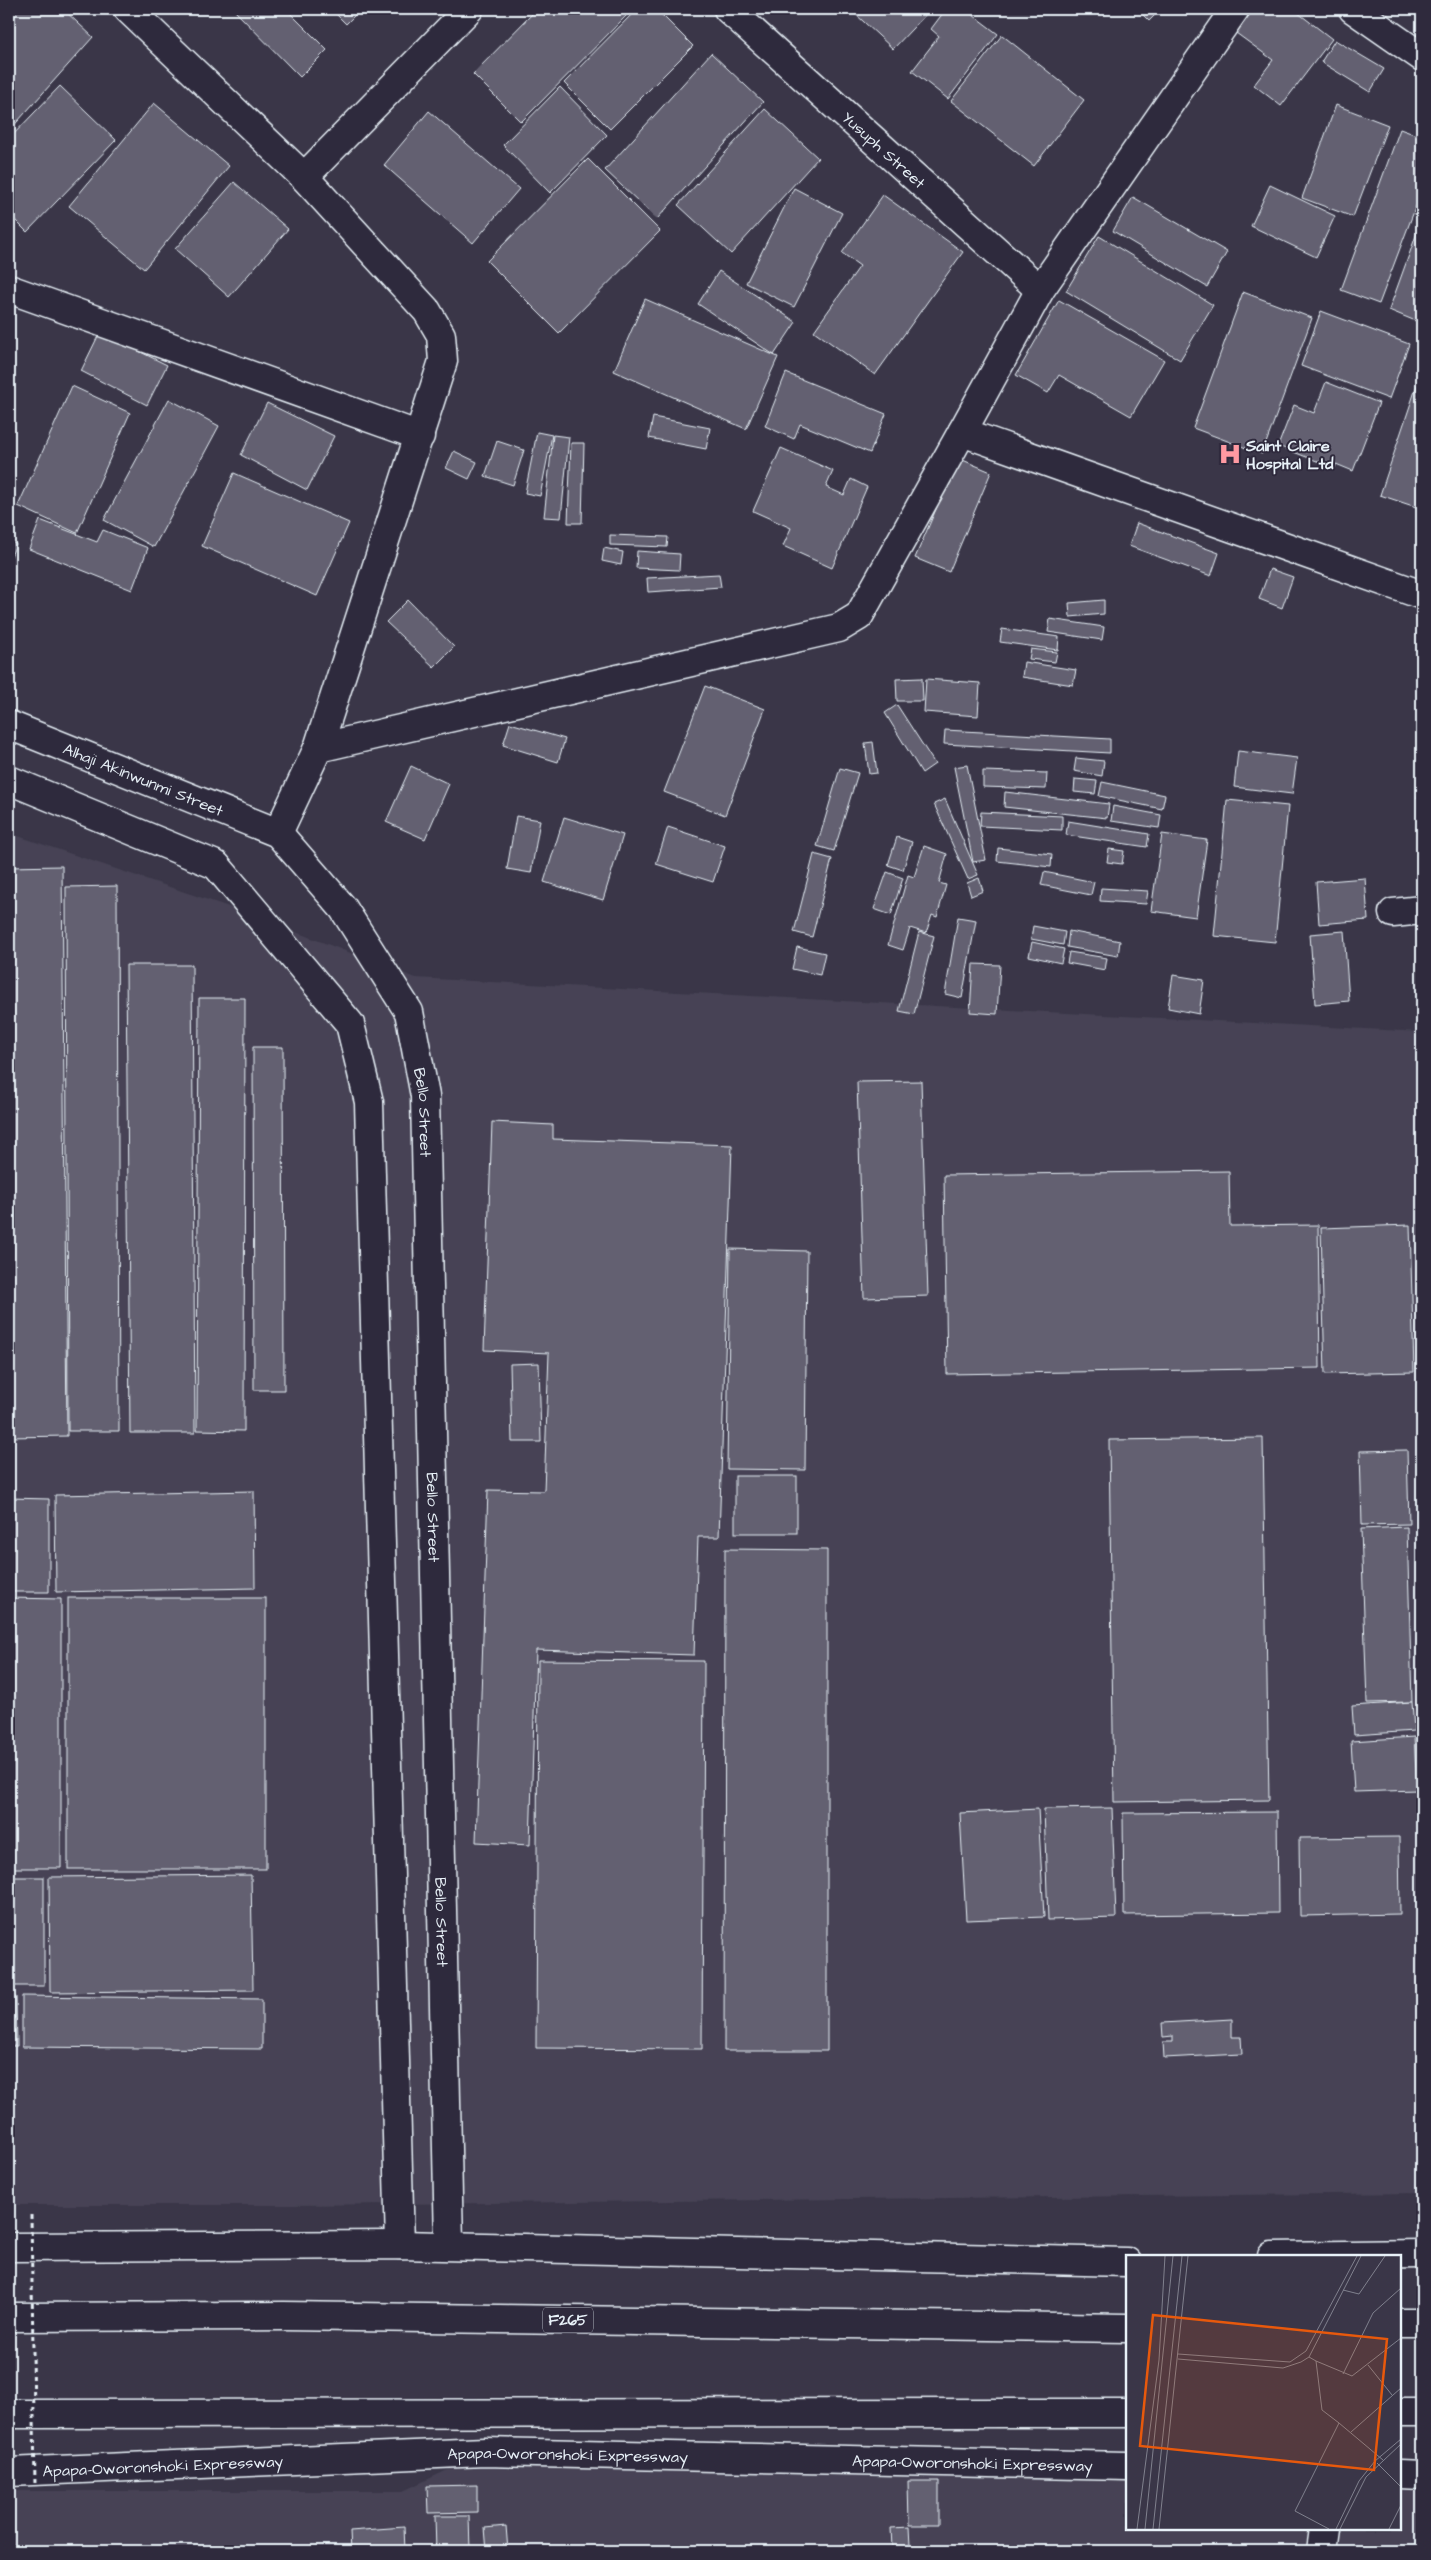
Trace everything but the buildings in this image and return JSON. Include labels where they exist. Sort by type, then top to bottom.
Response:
[{"type":"main road","points":[[128,9],[304,177],[427,311],[441,335],[443,361],[318,748],[278,833]]},
{"type":"main road","points":[[304,177],[470,9]]},
{"type":"main road","name":"Yusuph Street","points":[[728,9],[1040,290]]},
{"type":"main road","points":[[318,748],[839,628],[859,616],[1040,290],[1235,9]]},
{"type":"main road","points":[[1353,9],[1422,57]]},
{"type":"main road","points":[[9,289],[420,436]]},
{"type":"main road","points":[[962,432],[1422,595]]},
{"type":"main road","name":"Alhaji Akinwunmi Street","points":[[9,725],[278,833]]},
{"type":"main road","points":[[9,780],[216,865],[350,1024],[369,1102],[400,2244]]},
{"type":"main road","name":"Bello Street","points":[[278,833],[343,908],[409,1012],[425,1096],[449,2245]]},
{"type":"main road","points":[[1393,913],[1422,910]]},
{"type":"main road","points":[[9,2247],[400,2244],[1126,2262]]},
{"type":"main road","points":[[1347,2255],[1422,2254]]},
{"type":"main road","name":"F265","points":[[9,2317],[284,2316],[1126,2328]]},
{"type":"main road","points":[[1401,2323],[1422,2323]]},
{"type":"main road","points":[[9,2414],[1126,2413]]},
{"type":"main road","points":[[1401,2413],[1422,2413]]},
{"type":"main road","name":"Apapa-Oworonshoki Expressway","points":[[9,2472],[485,2452],[1126,2466]]},
{"type":"main road","points":[[1401,2474],[1422,2475]]},
{"type":"main road","points":[[1320,2551],[1323,2530]]},
{"type":"path","points":[[31,2216],[35,2485]]},
{"type":"shaded area","points":[[9,833],[241,911],[416,978],[1422,1032],[1422,2193],[296,2205],[9,2205]]},
{"type":"shaded area","points":[[473,2458],[1126,2468],[1126,2530],[1401,2530],[1401,2472],[1422,2472],[1422,2551],[9,2551],[9,2491],[403,2491]]},
{"type":"place","name":"Saint Claire Hospital Ltd","points":[[1230,454]]}]
